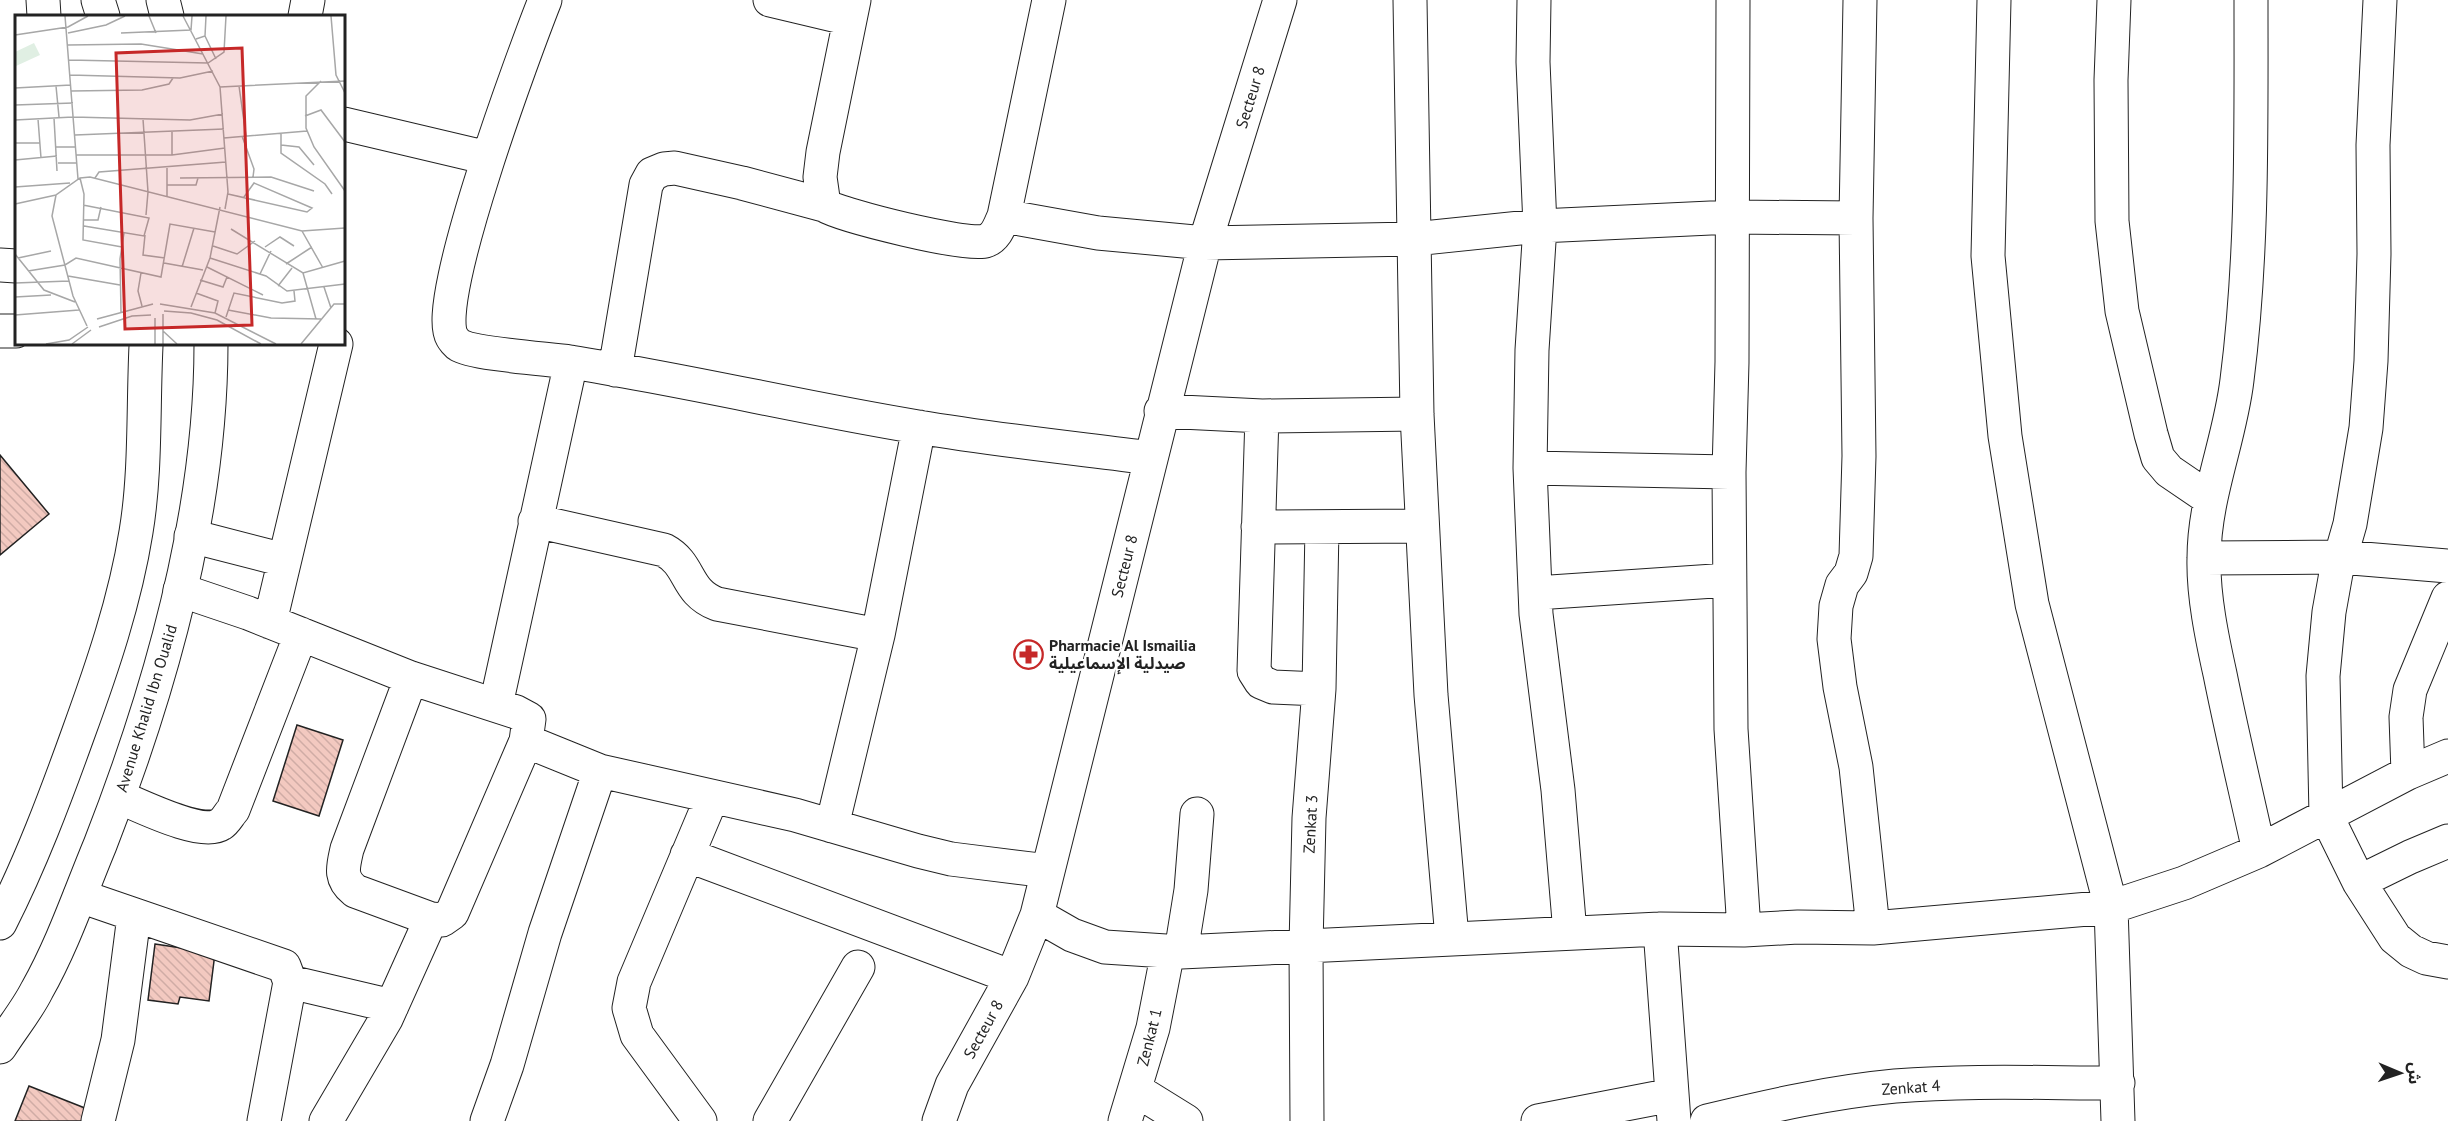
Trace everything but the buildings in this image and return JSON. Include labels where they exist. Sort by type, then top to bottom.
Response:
[{"type":"street","points":[[43,0],[44,15]]},
{"type":"street","points":[[98,0],[103,15]]},
{"type":"street","points":[[163,0],[167,15]]},
{"type":"street","points":[[304,15],[308,0]]},
{"type":"street","points":[[545,0],[521,59],[488,158],[450,301],[448,321],[452,337],[463,347],[572,362],[919,427],[1151,458]]},
{"type":"street","points":[[770,0],[852,10],[823,152],[820,177],[824,205]]},
{"type":"street","points":[[615,370],[646,185],[652,174],[664,169],[675,168],[824,205],[847,215],[925,233],[979,242],[994,235],[1004,216],[1049,0]]},
{"type":"street","name":"Secteur 8","points":[[939,1121],[952,1085],[1012,977],[1037,915],[1161,411],[1174,372],[1205,243],[1280,0]]},
{"type":"street","points":[[1410,0],[1417,414],[1422,526],[1431,695],[1452,938]]},
{"type":"street","points":[[1534,0],[1533,62],[1540,226],[1532,350],[1530,468],[1536,614],[1558,789],[1570,933]]},
{"type":"street","points":[[1733,0],[1729,580],[1731,729],[1744,930]]},
{"type":"street","points":[[1860,0],[1856,218],[1860,456],[1856,556],[1851,573],[1842,585],[1839,596],[1834,639],[1840,687],[1856,768],[1873,928]]},
{"type":"street","points":[[1994,0],[1988,256],[2006,436],[2032,604],[2111,907],[2118,1121]]},
{"type":"street","points":[[2114,0],[2111,80],[2112,221],[2122,311],[2158,458],[2169,471],[2210,499]]},
{"type":"street","points":[[2251,0],[2250,124],[2242,333],[2237,383],[2223,453],[2210,499],[2204,558],[2212,636],[2259,851]]},
{"type":"street","points":[[2380,0],[2373,145],[2374,254],[2370,372],[2364,439],[2350,524],[2340,557],[2330,612],[2323,676],[2326,815],[2359,882],[2395,938],[2419,954],[2448,962]]},
{"type":"street","points":[[345,124],[488,158]]},
{"type":"street","points":[[1004,216],[1098,233],[1205,243],[1414,239],[1540,226],[1732,217],[1856,218]]},
{"type":"street","points":[[0,265],[15,266]]},
{"type":"street","points":[[0,331],[15,332]]},
{"type":"street","points":[[0,923],[51,809],[97,682],[126,582],[136,531],[151,345]]},
{"type":"street","name":"Avenue Khalid Ibn Oualid","points":[[0,1047],[37,991],[80,896],[119,797],[165,652],[180,590],[204,458],[211,345]]},
{"type":"street","points":[[270,622],[336,345]]},
{"type":"street","points":[[496,705],[572,362]]},
{"type":"street","points":[[1161,411],[1262,416],[1417,414]]},
{"type":"street","points":[[1262,416],[1254,671],[1261,682],[1273,687],[1319,689]]},
{"type":"street","points":[[832,826],[878,635],[919,427]]},
{"type":"street","points":[[1530,468],[1729,472]]},
{"type":"street","points":[[536,521],[664,550],[678,559],[698,593],[717,604],[878,635]]},
{"type":"street","points":[[1258,527],[1422,526]]},
{"type":"street","name":"Zenkat 3","points":[[1307,1121],[1306,946],[1309,818],[1319,689],[1322,527]]},
{"type":"street","points":[[190,536],[284,560]]},
{"type":"street","points":[[2204,558],[2340,557],[2448,566]]},
{"type":"street","points":[[1536,593],[1729,580]]},
{"type":"street","points":[[180,590],[270,622],[411,678],[528,717],[530,726],[526,741],[452,913],[442,920],[431,919],[354,891],[342,875],[347,849],[411,678]]},
{"type":"street","points":[[2408,773],[2406,717],[2410,690],[2448,598]]},
{"type":"street","points":[[119,797],[190,825],[208,827],[221,825],[235,804],[301,634]]},
{"type":"street","points":[[526,741],[600,771],[832,826],[951,859],[1048,871]]},
{"type":"street","points":[[1037,915],[1072,935],[1105,947],[1175,951],[1660,929],[1873,928],[2111,907],[2184,883],[2259,851],[2408,773],[2448,756]]},
{"type":"street","points":[[487,1121],[507,1065],[545,933],[600,771]]},
{"type":"street","points":[[700,1121],[637,1035],[629,1008],[634,982],[712,797]]},
{"type":"street","name":"Zenkat 1","points":[[1125,1121],[1136,1090],[1191,890],[1197,814]]},
{"type":"street","points":[[2359,882],[2448,841]]},
{"type":"street","points":[[687,855],[1012,977]]},
{"type":"street","points":[[80,896],[284,966],[290,982],[264,1121]]},
{"type":"street","points":[[98,1121],[118,1040],[134,916]]},
{"type":"street","points":[[326,1121],[386,1019],[431,919]]},
{"type":"street","points":[[1538,1121],[1673,1108],[1660,929]]},
{"type":"street","points":[[770,1121],[858,967]]},
{"type":"street","points":[[290,982],[392,1006]]},
{"type":"street","name":"Zenkat 4","points":[[1707,1121],[1799,1099],[1895,1086],[2118,1083]]},
{"type":"street","points":[[1136,1090],[1186,1121]]},
{"type":"place","name":"Pharmacie Al Ismailia صيدلية الإسماعيلية","points":[[1028,654]]}]
